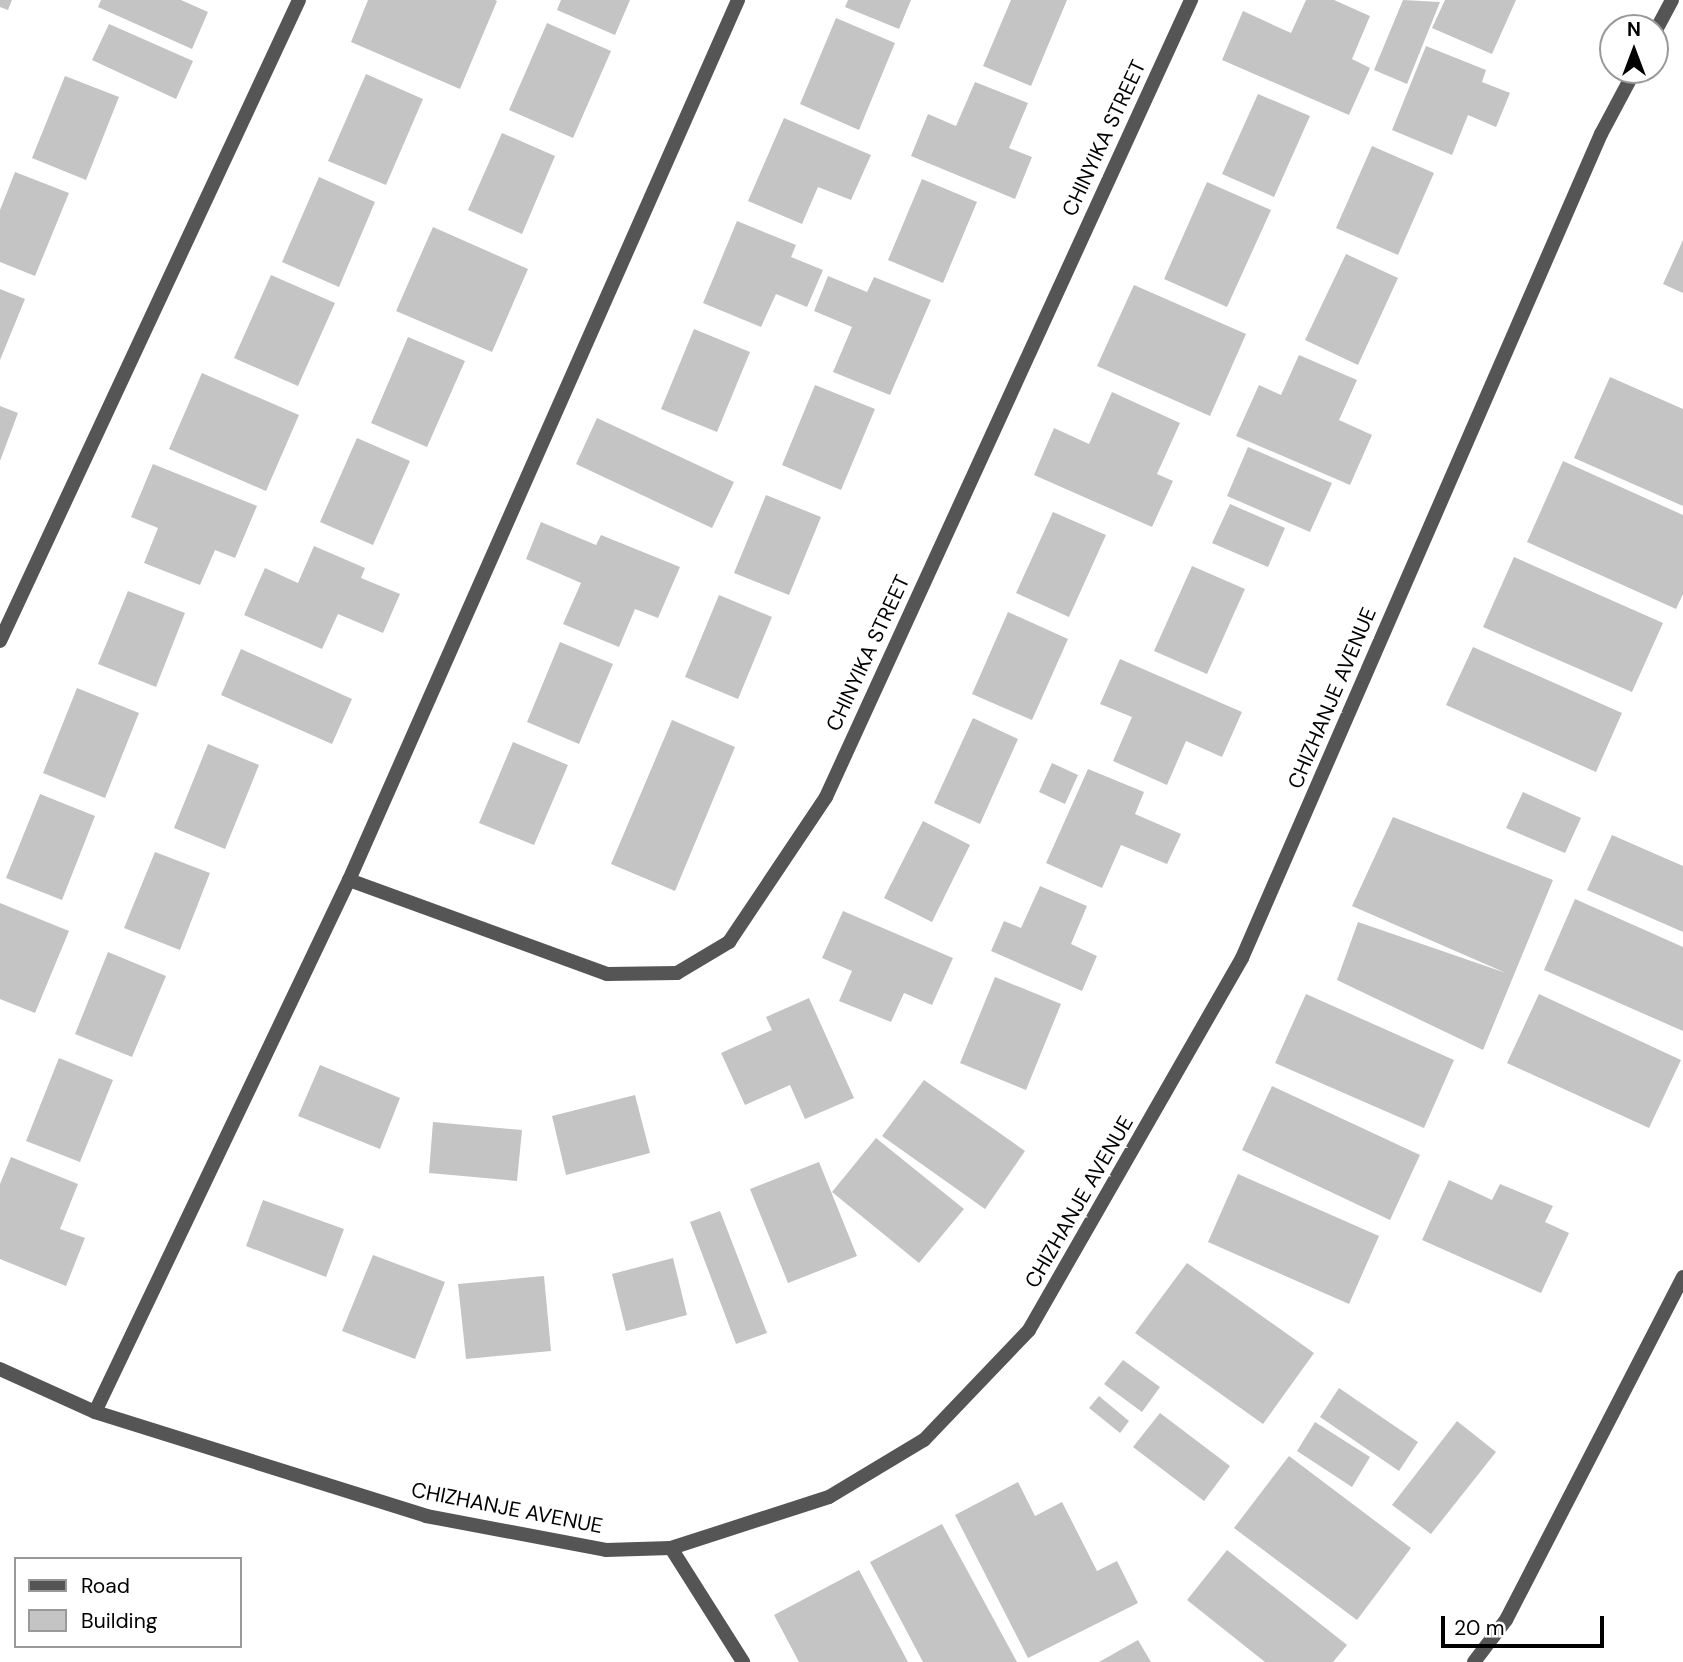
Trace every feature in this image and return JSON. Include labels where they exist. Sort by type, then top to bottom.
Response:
[{"type":"street","points":[[0,641],[299,0]]},
{"type":"street","points":[[95,1412],[349,880],[738,0]]},
{"type":"street","name":"CHINYIKA STREET","points":[[349,880],[607,974],[677,973],[729,942],[826,797],[1191,0]]},
{"type":"street","name":"CHIZHANJE AVENUE","points":[[0,1369],[95,1412],[426,1517],[606,1550],[671,1548],[829,1497],[924,1440],[1029,1330],[1242,958],[1595,147],[1628,84]]},
{"type":"street","points":[[1474,1662],[1506,1620],[1683,1277]]},
{"type":"street","points":[[671,1548],[743,1662]]},
{"type":"building","points":[[0,0],[12,0],[8,10],[0,7]]},
{"type":"building","points":[[101,0],[181,0],[208,12],[192,49],[98,7]]},
{"type":"building","points":[[368,0],[497,1],[460,89],[351,42]]},
{"type":"building","points":[[561,0],[630,0],[615,35],[557,10]]},
{"type":"building","points":[[848,0],[911,0],[899,29],[845,7]]},
{"type":"building","points":[[1011,0],[1067,0],[1031,86],[983,66]]},
{"type":"building","points":[[1306,0],[1334,0],[1370,16],[1352,59],[1370,68],[1349,115],[1222,60],[1243,11],[1291,33]]},
{"type":"building","points":[[1403,0],[1440,2],[1407,84],[1374,70]]},
{"type":"building","points":[[1445,0],[1516,0],[1492,54],[1432,28]]},
{"type":"building","points":[[836,18],[895,43],[859,130],[800,104]]},
{"type":"building","points":[[547,23],[611,51],[573,138],[509,110]]},
{"type":"building","points":[[109,24],[193,61],[176,99],[92,60]]},
{"type":"building","points":[[1426,46],[1486,70],[1482,82],[1510,93],[1496,127],[1468,115],[1452,155],[1392,130]]},
{"type":"building","points":[[366,74],[423,99],[386,185],[328,161]]},
{"type":"building","points":[[65,76],[119,97],[86,180],[32,158]]},
{"type":"building","points":[[975,82],[1028,103],[1009,148],[1032,157],[1015,199],[911,156],[928,114],[956,126]]},
{"type":"building","points":[[1258,94],[1310,116],[1274,197],[1222,174]]},
{"type":"building","points":[[784,118],[871,155],[851,200],[818,187],[802,224],[748,201]]},
{"type":"building","points":[[502,133],[555,156],[522,234],[468,210]]},
{"type":"building","points":[[1372,146],[1434,173],[1398,255],[1336,228]]},
{"type":"building","points":[[15,172],[69,193],[35,276],[0,262],[0,210]]},
{"type":"building","points":[[319,177],[375,202],[339,287],[282,262]]},
{"type":"building","points":[[922,179],[977,202],[943,283],[888,260]]},
{"type":"building","points":[[1207,182],[1271,210],[1227,307],[1164,279]]},
{"type":"building","points":[[737,221],[796,245],[791,257],[823,270],[807,307],[776,294],[761,327],[703,303]]},
{"type":"building","points":[[433,227],[528,269],[492,352],[396,311]]},
{"type":"building","points":[[1683,240],[1683,293],[1663,284]]},
{"type":"building","points":[[1346,254],[1398,278],[1358,365],[1305,340]]},
{"type":"building","points":[[271,275],[335,303],[298,386],[234,358]]},
{"type":"building","points":[[828,276],[867,292],[874,277],[931,300],[890,395],[833,372],[852,327],[814,311]]},
{"type":"building","points":[[1134,285],[1246,334],[1210,416],[1097,366]]},
{"type":"building","points":[[0,289],[25,299],[0,360]]},
{"type":"building","points":[[694,329],[750,352],[717,432],[661,409]]},
{"type":"building","points":[[408,337],[465,361],[427,447],[371,423]]},
{"type":"building","points":[[1299,355],[1357,380],[1339,420],[1372,435],[1350,485],[1236,436],[1259,385],[1281,395]]},
{"type":"building","points":[[202,373],[299,415],[266,491],[169,449]]},
{"type":"building","points":[[1610,377],[1683,409],[1683,506],[1574,458]]},
{"type":"building","points":[[815,385],[875,409],[841,490],[782,465]]},
{"type":"building","points":[[1112,392],[1180,423],[1157,474],[1173,481],[1152,527],[1034,475],[1054,428],[1089,444]]},
{"type":"building","points":[[0,406],[18,413],[0,461]]},
{"type":"building","points":[[597,418],[734,482],[712,528],[576,464]]},
{"type":"building","points":[[357,438],[410,461],[373,545],[320,522]]},
{"type":"building","points":[[1248,447],[1332,483],[1310,532],[1227,496]]},
{"type":"building","points":[[1563,461],[1683,515],[1683,594],[1676,609],[1527,542]]},
{"type":"building","points":[[153,464],[257,506],[235,558],[215,550],[200,585],[144,563],[158,528],[131,517]]},
{"type":"building","points":[[766,495],[821,517],[789,595],[734,573]]},
{"type":"building","points":[[1230,504],[1285,528],[1268,567],[1212,543]]},
{"type":"building","points":[[1053,512],[1106,535],[1069,617],[1016,593]]},
{"type":"building","points":[[541,522],[596,545],[601,535],[680,567],[658,618],[635,609],[619,647],[563,624],[581,583],[526,559]]},
{"type":"building","points":[[314,546],[365,568],[361,578],[400,594],[383,633],[338,614],[322,649],[244,615],[265,568],[298,583]]},
{"type":"building","points":[[1514,557],[1663,623],[1632,692],[1483,627]]},
{"type":"building","points":[[1192,566],[1245,589],[1207,674],[1154,651]]},
{"type":"building","points":[[128,591],[185,613],[156,687],[98,664]]},
{"type":"building","points":[[719,595],[772,617],[738,699],[685,677]]},
{"type":"building","points":[[1008,612],[1068,639],[1032,720],[972,694]]},
{"type":"building","points":[[560,642],[613,664],[579,744],[527,722]]},
{"type":"building","points":[[1473,647],[1622,713],[1596,772],[1446,705]]},
{"type":"building","points":[[241,649],[352,699],[332,744],[221,695]]},
{"type":"building","points":[[1120,659],[1242,712],[1222,757],[1186,741],[1167,785],[1113,761],[1132,717],[1100,704]]},
{"type":"building","points":[[77,688],[139,713],[105,798],[43,773]]},
{"type":"building","points":[[973,718],[1018,739],[980,824],[934,803]]},
{"type":"building","points":[[672,720],[735,747],[675,891],[611,864]]},
{"type":"building","points":[[513,742],[568,765],[534,845],[479,823]]},
{"type":"building","points":[[208,744],[259,765],[225,849],[174,828]]},
{"type":"building","points":[[1052,763],[1078,775],[1065,804],[1039,792]]},
{"type":"building","points":[[1088,769],[1144,792],[1135,814],[1181,834],[1167,864],[1121,845],[1102,888],[1046,863]]},
{"type":"building","points":[[1523,792],[1581,818],[1565,853],[1506,828]]},
{"type":"building","points":[[40,794],[95,816],[62,900],[6,878]]},
{"type":"building","points":[[1393,817],[1553,880],[1483,1050],[1337,980],[1358,922],[1506,973],[1352,906]]},
{"type":"building","points":[[923,821],[970,845],[932,922],[884,898]]},
{"type":"building","points":[[1612,835],[1683,866],[1683,932],[1587,890]]},
{"type":"building","points":[[155,852],[210,873],[180,950],[124,928]]},
{"type":"building","points":[[1040,886],[1087,906],[1071,944],[1097,956],[1082,991],[991,951],[1004,921],[1021,928]]},
{"type":"building","points":[[1575,899],[1683,947],[1683,1031],[1544,970]]},
{"type":"building","points":[[0,903],[69,931],[35,1013],[0,999]]},
{"type":"building","points":[[843,911],[953,958],[932,1005],[904,993],[891,1022],[839,1001],[852,971],[822,958]]},
{"type":"building","points":[[108,952],[166,976],[132,1057],[75,1034]]},
{"type":"building","points":[[995,977],[1061,1004],[1026,1090],[960,1063]]},
{"type":"building","points":[[1306,994],[1454,1060],[1424,1128],[1275,1063]]},
{"type":"building","points":[[1539,994],[1681,1060],[1649,1128],[1507,1063]]},
{"type":"building","points":[[809,998],[854,1098],[805,1119],[790,1085],[745,1105],[721,1053],[772,1030],[766,1017]]},
{"type":"building","points":[[59,1058],[113,1080],[80,1162],[26,1141]]},
{"type":"building","points":[[320,1065],[400,1098],[380,1149],[298,1116]]},
{"type":"building","points":[[924,1080],[1025,1151],[985,1209],[882,1136]]},
{"type":"building","points":[[1272,1086],[1420,1155],[1390,1220],[1242,1150]]},
{"type":"building","points":[[635,1095],[650,1153],[566,1175],[552,1116]]},
{"type":"building","points":[[433,1122],[522,1130],[517,1181],[429,1173]]},
{"type":"building","points":[[876,1138],[964,1209],[919,1263],[832,1192]]},
{"type":"building","points":[[11,1157],[78,1184],[60,1229],[85,1238],[66,1286],[0,1259],[0,1184]]},
{"type":"building","points":[[819,1162],[857,1256],[788,1283],[750,1189]]},
{"type":"building","points":[[1238,1174],[1379,1236],[1349,1304],[1208,1242]]},
{"type":"building","points":[[1449,1180],[1492,1200],[1500,1184],[1553,1206],[1545,1222],[1569,1233],[1541,1293],[1422,1240]]},
{"type":"building","points":[[263,1200],[344,1229],[326,1277],[246,1246]]},
{"type":"building","points":[[720,1211],[767,1333],[736,1344],[690,1222]]},
{"type":"building","points":[[373,1255],[445,1282],[415,1359],[342,1331]]},
{"type":"building","points":[[673,1258],[687,1315],[626,1331],[612,1274]]},
{"type":"building","points":[[1187,1263],[1314,1353],[1263,1424],[1135,1333]]},
{"type":"building","points":[[544,1276],[551,1351],[466,1359],[458,1284]]},
{"type":"building","points":[[1123,1360],[1160,1387],[1142,1412],[1104,1384]]},
{"type":"building","points":[[1339,1388],[1418,1442],[1399,1471],[1320,1417]]},
{"type":"building","points":[[1099,1396],[1129,1421],[1120,1433],[1089,1408]]},
{"type":"building","points":[[1160,1413],[1230,1466],[1204,1501],[1133,1447]]},
{"type":"building","points":[[1457,1421],[1496,1452],[1431,1534],[1392,1505]]},
{"type":"building","points":[[1315,1422],[1370,1457],[1352,1487],[1297,1451]]},
{"type":"building","points":[[1289,1456],[1411,1548],[1357,1620],[1234,1528]]},
{"type":"building","points":[[1018,1482],[1035,1516],[1062,1502],[1097,1571],[1117,1561],[1138,1603],[1028,1658],[955,1515]]},
{"type":"building","points":[[942,1524],[1017,1662],[923,1662],[870,1562]]},
{"type":"building","points":[[1227,1550],[1347,1645],[1333,1662],[1265,1662],[1187,1600]]},
{"type":"building","points":[[859,1570],[908,1662],[799,1662],[774,1615]]},
{"type":"building","points":[[1138,1640],[1151,1662],[1099,1662]]}]
